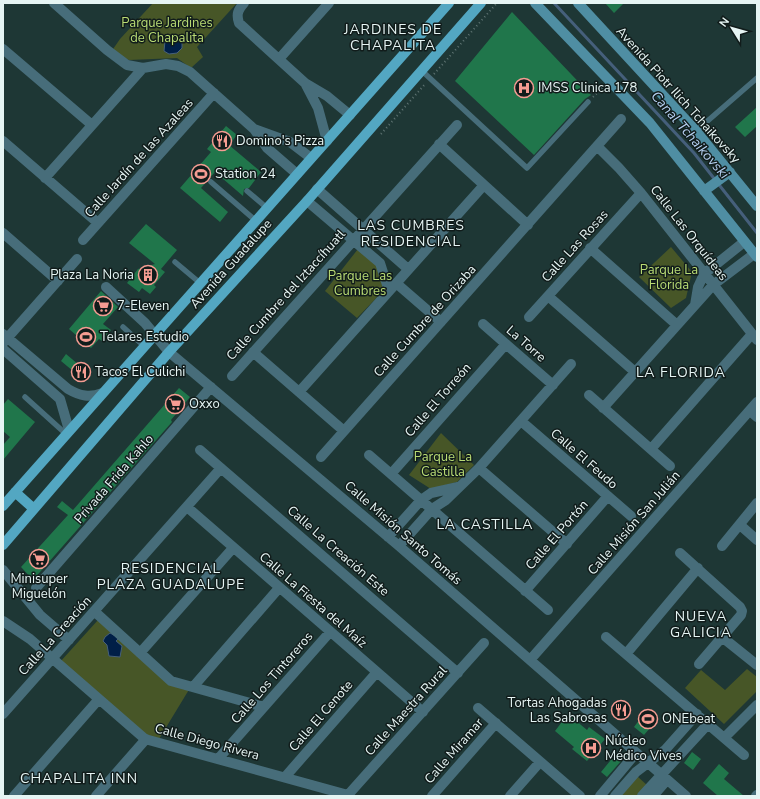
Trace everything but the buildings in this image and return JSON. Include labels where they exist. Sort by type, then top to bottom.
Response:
[{"type":"main road","name":"Avenida Guadalupe","points":[[3,506],[67,432],[450,3]]},
{"type":"main road","name":"Avenida Guadalupe","points":[[3,545],[169,352],[317,189],[481,3]]},
{"type":"main road","points":[[15,492],[34,509]]},
{"type":"street","points":[[54,3],[107,50],[127,65],[143,68],[166,64],[178,66],[190,72],[254,129],[267,148],[297,174]]},
{"type":"street","points":[[244,3],[238,10],[237,17],[239,22],[305,83],[327,96],[350,115]]},
{"type":"street","points":[[279,59],[329,3]]},
{"type":"street","points":[[535,3],[650,123],[707,188],[755,256],[713,285],[603,408]]},
{"type":"street","name":"Avenida Piotr Ilich Tchaikovsky","points":[[578,3],[696,132],[757,206]]},
{"type":"street","points":[[3,49],[92,125]]},
{"type":"street","points":[[45,178],[143,68]]},
{"type":"street","points":[[305,83],[318,108],[327,141]]},
{"type":"street","name":"Calle Jardín de las Azaleas","points":[[83,240],[214,93]]},
{"type":"street","name":"Calle Cumbre de Orizaba","points":[[321,457],[621,119]]},
{"type":"street","name":"Calle Cumbre del Iztaccíhuatl","points":[[232,376],[457,125]]},
{"type":"street","points":[[254,129],[290,142],[311,158]]},
{"type":"street","points":[[3,141],[98,223]]},
{"type":"street","points":[[439,144],[528,225]]},
{"type":"street","name":"Calle Las Orquídeas","points":[[597,146],[641,193],[755,337]]},
{"type":"street","points":[[707,188],[730,172]]},
{"type":"street","points":[[299,392],[484,185]]},
{"type":"street","points":[[317,189],[408,269]]},
{"type":"street","name":"Calle Las Rosas","points":[[529,317],[641,193]]},
{"type":"street","points":[[306,200],[380,263],[392,287],[441,322]]},
{"type":"street","points":[[3,233],[58,281]]},
{"type":"street","points":[[695,305],[698,287],[704,274],[744,242]]},
{"type":"street","points":[[590,248],[677,325]]},
{"type":"street","points":[[380,263],[389,253]]},
{"type":"street","points":[[77,259],[5,338],[68,389],[79,395],[95,396],[102,393]]},
{"type":"street","name":"Calle Misión Santo Tomás","points":[[106,287],[145,323],[169,352],[399,546],[686,796]]},
{"type":"street","points":[[548,296],[635,372]]},
{"type":"street","name":"La Torre","points":[[483,324],[553,385]]},
{"type":"street","points":[[651,449],[755,337]]},
{"type":"street","name":"Calle El Torreón","points":[[391,474],[506,344]]},
{"type":"street","points":[[3,349],[60,398],[67,432]]},
{"type":"street","points":[[253,352],[344,431]]},
{"type":"street","points":[[399,546],[432,509],[446,500],[479,468],[571,364]]},
{"type":"street","points":[[38,380],[45,371]]},
{"type":"street","name":"Privada Frida Kahlo","points":[[36,588],[211,387]]},
{"type":"street","points":[[60,398],[68,389]]},
{"type":"street","points":[[589,395],[670,466]]},
{"type":"street","name":"Calle Misión San Julián","points":[[530,660],[753,414],[757,402]]},
{"type":"street","name":"Calle El Feudo","points":[[521,421],[631,516]]},
{"type":"street","name":"Calle La Creación Este","points":[[200,450],[458,673]]},
{"type":"street","points":[[369,455],[548,610]]},
{"type":"street","name":"Calle La Creación","points":[[3,714],[221,468]]},
{"type":"street","points":[[479,468],[567,544]]},
{"type":"street","points":[[388,537],[421,500],[431,493],[459,486]]},
{"type":"street","name":"Calle El Portón","points":[[525,591],[608,496]]},
{"type":"street","points":[[722,546],[757,503]]},
{"type":"street","name":"Calle La Fiesta del Maíz","points":[[187,507],[423,712]]},
{"type":"street","points":[[740,525],[757,540]]},
{"type":"street","points":[[140,653],[233,548]]},
{"type":"street","points":[[680,553],[740,607],[742,611],[700,664]]},
{"type":"street","points":[[626,654],[698,568]]},
{"type":"street","points":[[3,570],[40,615],[69,640]]},
{"type":"street","points":[[192,687],[280,588]]},
{"type":"street","points":[[94,611],[171,680],[264,707]]},
{"type":"street","name":"Calle Diego Rivera","points":[[3,621],[30,639],[146,739],[347,795]]},
{"type":"street","name":"Calle Los Tintoreros","points":[[218,758],[330,632]]},
{"type":"street","points":[[606,637],[744,755]]},
{"type":"street","points":[[722,637],[757,665]]},
{"type":"street","name":"Calle Maestra Rural","points":[[347,795],[484,643]]},
{"type":"street","name":"Calle El Cenote","points":[[285,777],[376,672]]},
{"type":"street","points":[[14,796],[99,699]]},
{"type":"street","points":[[724,738],[757,705]]},
{"type":"street","points":[[478,708],[580,796]]},
{"type":"street","points":[[615,796],[636,772],[665,750],[697,714]]},
{"type":"street","name":"Calle Miramar","points":[[432,796],[496,724]]},
{"type":"street","points":[[642,796],[664,777],[708,724]]},
{"type":"street","points":[[98,796],[146,739]]},
{"type":"street","points":[[600,796],[636,753]]},
{"type":"street","points":[[510,796],[540,762]]},
{"type":"street","points":[[654,796],[664,777]]},
{"type":"lane","points":[[421,70],[527,168],[588,102]]},
{"type":"lane","points":[[696,132],[757,78]]},
{"type":"lane","points":[[211,182],[256,221]]},
{"type":"lane","points":[[247,191],[267,208]]},
{"type":"lane","points":[[175,262],[200,283]]},
{"type":"lane","points":[[124,327],[144,346]]},
{"type":"lane","points":[[25,397],[67,432]]},
{"type":"path","points":[[588,102],[609,80]]},
{"type":"green space","name":"Parque Jardines de Chapalita","points":[[153,3],[237,3],[197,47],[203,57],[191,68],[177,58],[129,60],[111,52],[120,39]]},
{"type":"green space","name":"Parque La Florida","points":[[671,247],[692,272],[686,298],[671,308],[639,277]]},
{"type":"green space","name":"Parque Las Cumbres","points":[[358,249],[378,265],[384,290],[357,318],[325,291]]},
{"type":"green space","name":"Parque La Castilla","points":[[441,433],[474,465],[457,482],[431,489],[409,475]]},
{"type":"green space","points":[[98,620],[134,652],[190,688],[159,739],[148,737],[60,662]]},
{"type":"green space","points":[[747,669],[757,677],[757,691],[724,724],[685,688],[701,670],[725,690]]},
{"type":"green space","points":[[637,776],[648,786],[639,796],[618,796]]},
{"type":"water","points":[[165,41],[179,41],[182,43],[182,48],[177,53],[169,54],[164,51]]},
{"type":"water","points":[[110,633],[119,638],[116,641],[122,646],[120,657],[109,656],[107,645],[103,641]]},
{"type":"waterway","name":"Canal Tchaikovski","points":[[554,3],[694,153],[757,233]]},
{"type":"place","name":"IMSS Clinica 178","points":[[524,88]]},
{"type":"place","name":"Domino's Pizza","points":[[222,141]]},
{"type":"place","name":"Station 24","points":[[201,174]]},
{"type":"place","name":"Plaza La Noria","points":[[148,275]]},
{"type":"place","name":"7-Eleven","points":[[103,306]]},
{"type":"place","name":"Telares Estudio","points":[[86,337]]},
{"type":"place","name":"Tacos El Culichi","points":[[81,372]]},
{"type":"place","name":"Oxxo","points":[[175,404]]},
{"type":"place","name":"Minisuper Miguelón","points":[[39,559]]},
{"type":"place","name":"Tortas Ahogadas Las Sabrosas","points":[[621,710]]},
{"type":"place","name":"ONEbeat","points":[[648,719]]},
{"type":"place","name":"Núcleo Médico Vives","points":[[591,748]]},
{"type":"district","name":"JARDINES DE CHAPALITA","points":[[393,38]]},
{"type":"district","name":"LAS CUMBRES RESIDENCIAL","points":[[411,234]]},
{"type":"district","name":"LA FLORIDA","points":[[681,372]]},
{"type":"district","name":"LA CASTILLA","points":[[485,524]]},
{"type":"district","name":"RESIDENCIAL PLAZA GUADALUPE","points":[[171,576]]},
{"type":"district","name":"NUEVA GALICIA","points":[[701,624]]},
{"type":"district","name":"CHAPALITA INN","points":[[79,778]]}]
